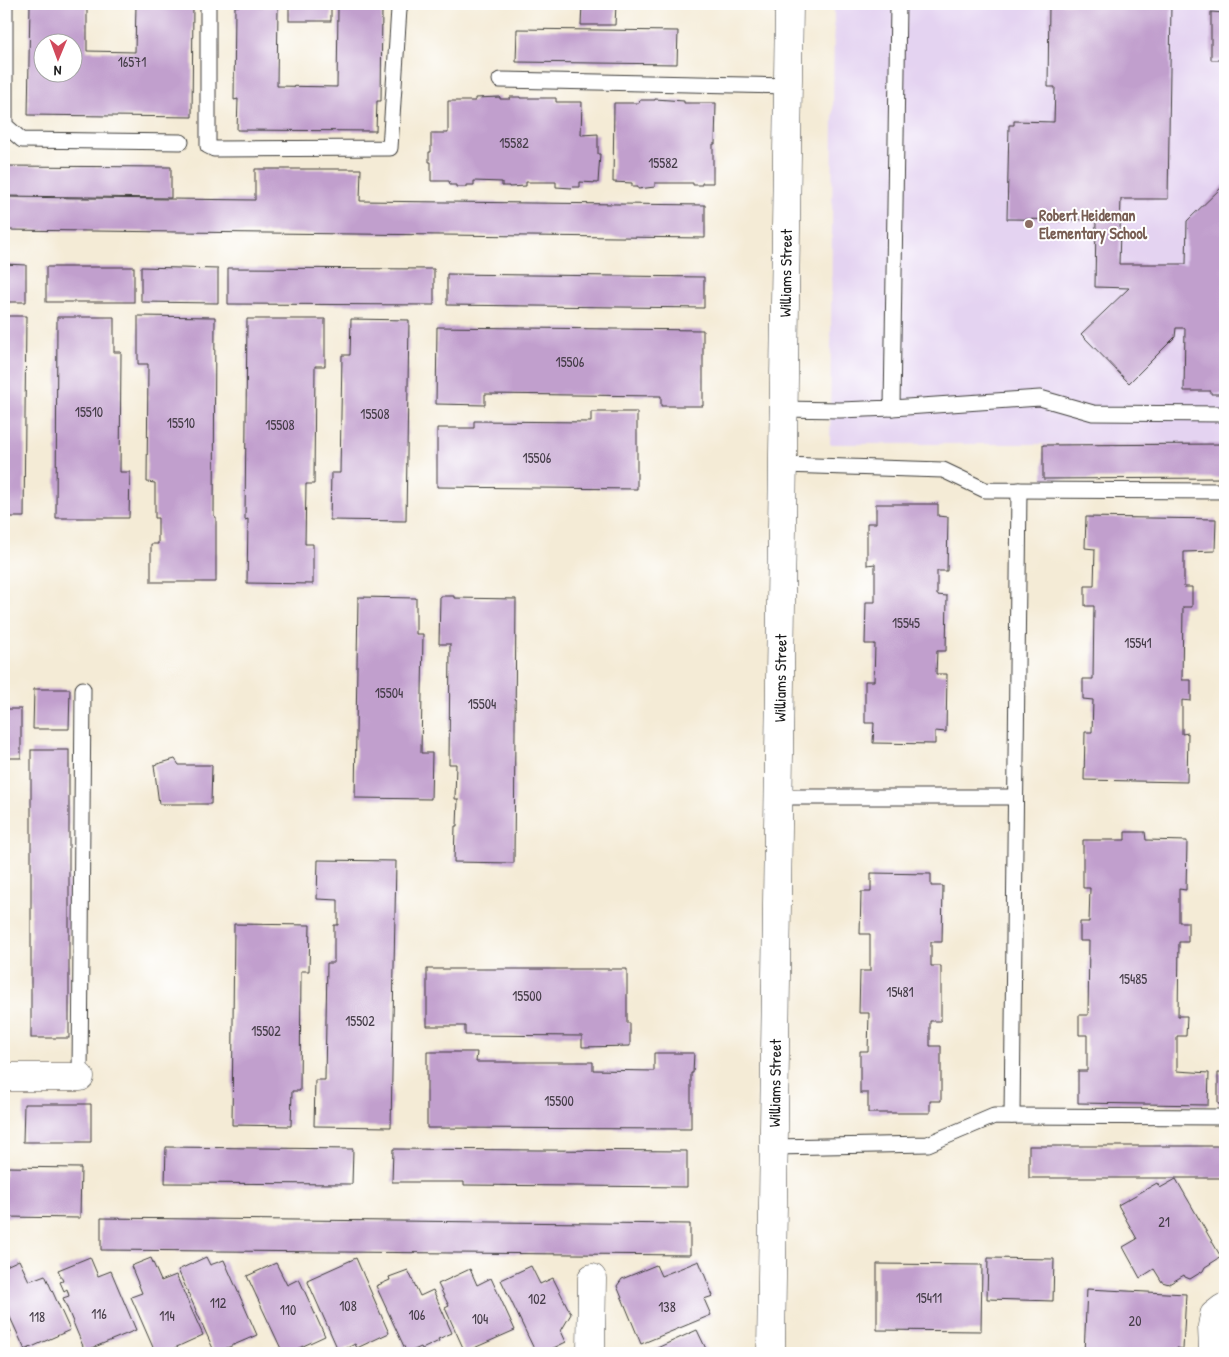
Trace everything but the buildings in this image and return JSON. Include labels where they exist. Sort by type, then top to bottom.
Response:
[{"type":"street","name":"Williams Street","points":[[771,1353],[789,4]]},
{"type":"street","points":[[4,1077],[80,1077]]},
{"type":"street","points":[[591,1353],[592,1278]]},
{"type":"street","points":[[1213,1353],[1212,1326],[1214,1315],[1224,1308]]},
{"type":"lane","points":[[5,4],[5,124],[22,140],[180,142]]},
{"type":"lane","points":[[208,4],[208,146],[214,149],[390,148],[399,9],[401,4]]},
{"type":"lane","points":[[892,408],[898,4]]},
{"type":"lane","points":[[500,80],[788,86]]},
{"type":"lane","points":[[783,409],[840,410],[892,408],[1040,398],[1093,413],[1225,414]]},
{"type":"lane","points":[[783,465],[943,470],[985,490],[1225,491]]},
{"type":"lane","points":[[1012,1116],[1019,490]]},
{"type":"lane","points":[[80,1077],[83,689]]},
{"type":"lane","points":[[778,797],[1015,797]]},
{"type":"lane","points":[[774,1147],[928,1144],[994,1116],[1225,1118]]},
{"type":"shaded area","name":"Robert Heideman Elementary School","points":[[834,4],[1225,4],[1225,444],[830,444]]},
{"type":"place","name":"Robert Heideman Elementary School","points":[[1029,224]]}]
